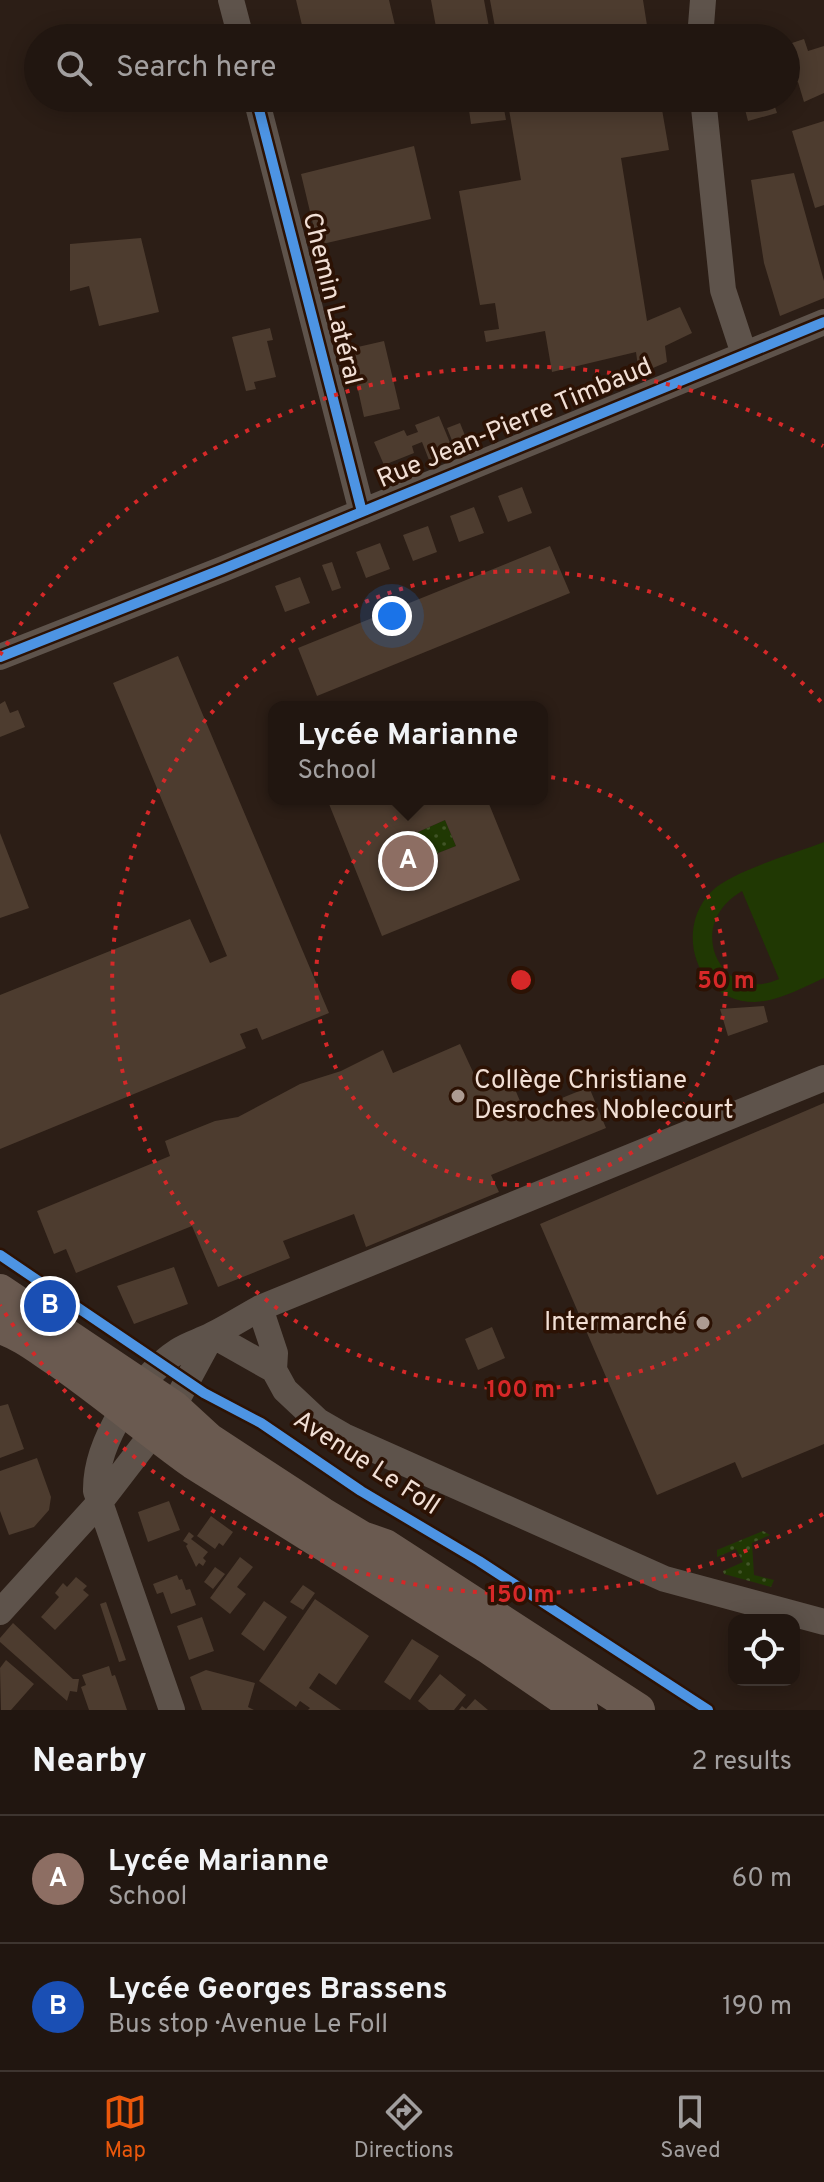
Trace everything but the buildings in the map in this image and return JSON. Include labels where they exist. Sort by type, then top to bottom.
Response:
[{"type":"main road","points":[[0,1291],[163,1420],[209,1440],[322,1514],[362,1538],[385,1546],[638,1710]]},
{"type":"main road","points":[[0,1327],[17,1332],[91,1383],[131,1397]]},
{"type":"main road","points":[[163,1420],[193,1462],[487,1646],[581,1710]]},
{"type":"street","points":[[231,0],[237,24]]},
{"type":"street","points":[[701,24],[703,0]]},
{"type":"street","name":"Chemin Latéral","points":[[260,112],[362,512]]},
{"type":"street","points":[[704,112],[723,290],[744,354]]},
{"type":"street","name":"Rue Jean-Pierre Timbaud","points":[[0,657],[744,354],[822,330]]},
{"type":"street","points":[[172,1710],[100,1502],[96,1482],[110,1436],[131,1397],[178,1350],[260,1308],[824,1078]]},
{"type":"street","points":[[260,1308],[275,1353],[274,1370]]},
{"type":"street","points":[[212,1335],[274,1370],[285,1390],[300,1405],[318,1421],[344,1436],[665,1579],[824,1622]]},
{"type":"street","points":[[0,1612],[100,1502],[163,1420],[212,1335]]},
{"type":"street","points":[[487,1646],[535,1658],[614,1710]]},
{"type":"green space","points":[[445,820],[456,846],[428,857],[418,832]]},
{"type":"green space","points":[[824,842],[824,978],[764,1001],[735,999],[718,990],[705,977],[693,943],[694,924],[700,907],[712,891],[734,876]],"holes":[[[742,891],[779,979],[759,984],[741,981],[727,972],[717,958],[712,942],[714,924],[724,906]]]},
{"type":"green space","points":[[763,1531],[770,1535],[752,1543],[754,1575],[774,1580],[771,1587],[724,1574],[723,1571],[743,1562],[736,1549],[717,1557],[717,1550]]},
{"type":"cycle path","points":[[260,112],[362,512]]},
{"type":"cycle path","points":[[0,657],[223,569],[824,322]]},
{"type":"cycle path","name":"Avenue Le Foll","points":[[0,1255],[204,1393],[261,1423],[361,1491],[479,1561],[708,1710]]},
{"type":"place","name":"Lycée Marianne","points":[[408,861]]},
{"type":"place","name":"Collège Christiane Desroches Noblecourt","points":[[458,1096]]},
{"type":"place","name":"Lycée Georges Brassens","points":[[50,1306]]},
{"type":"place","name":"Intermarché","points":[[703,1323]]}]
